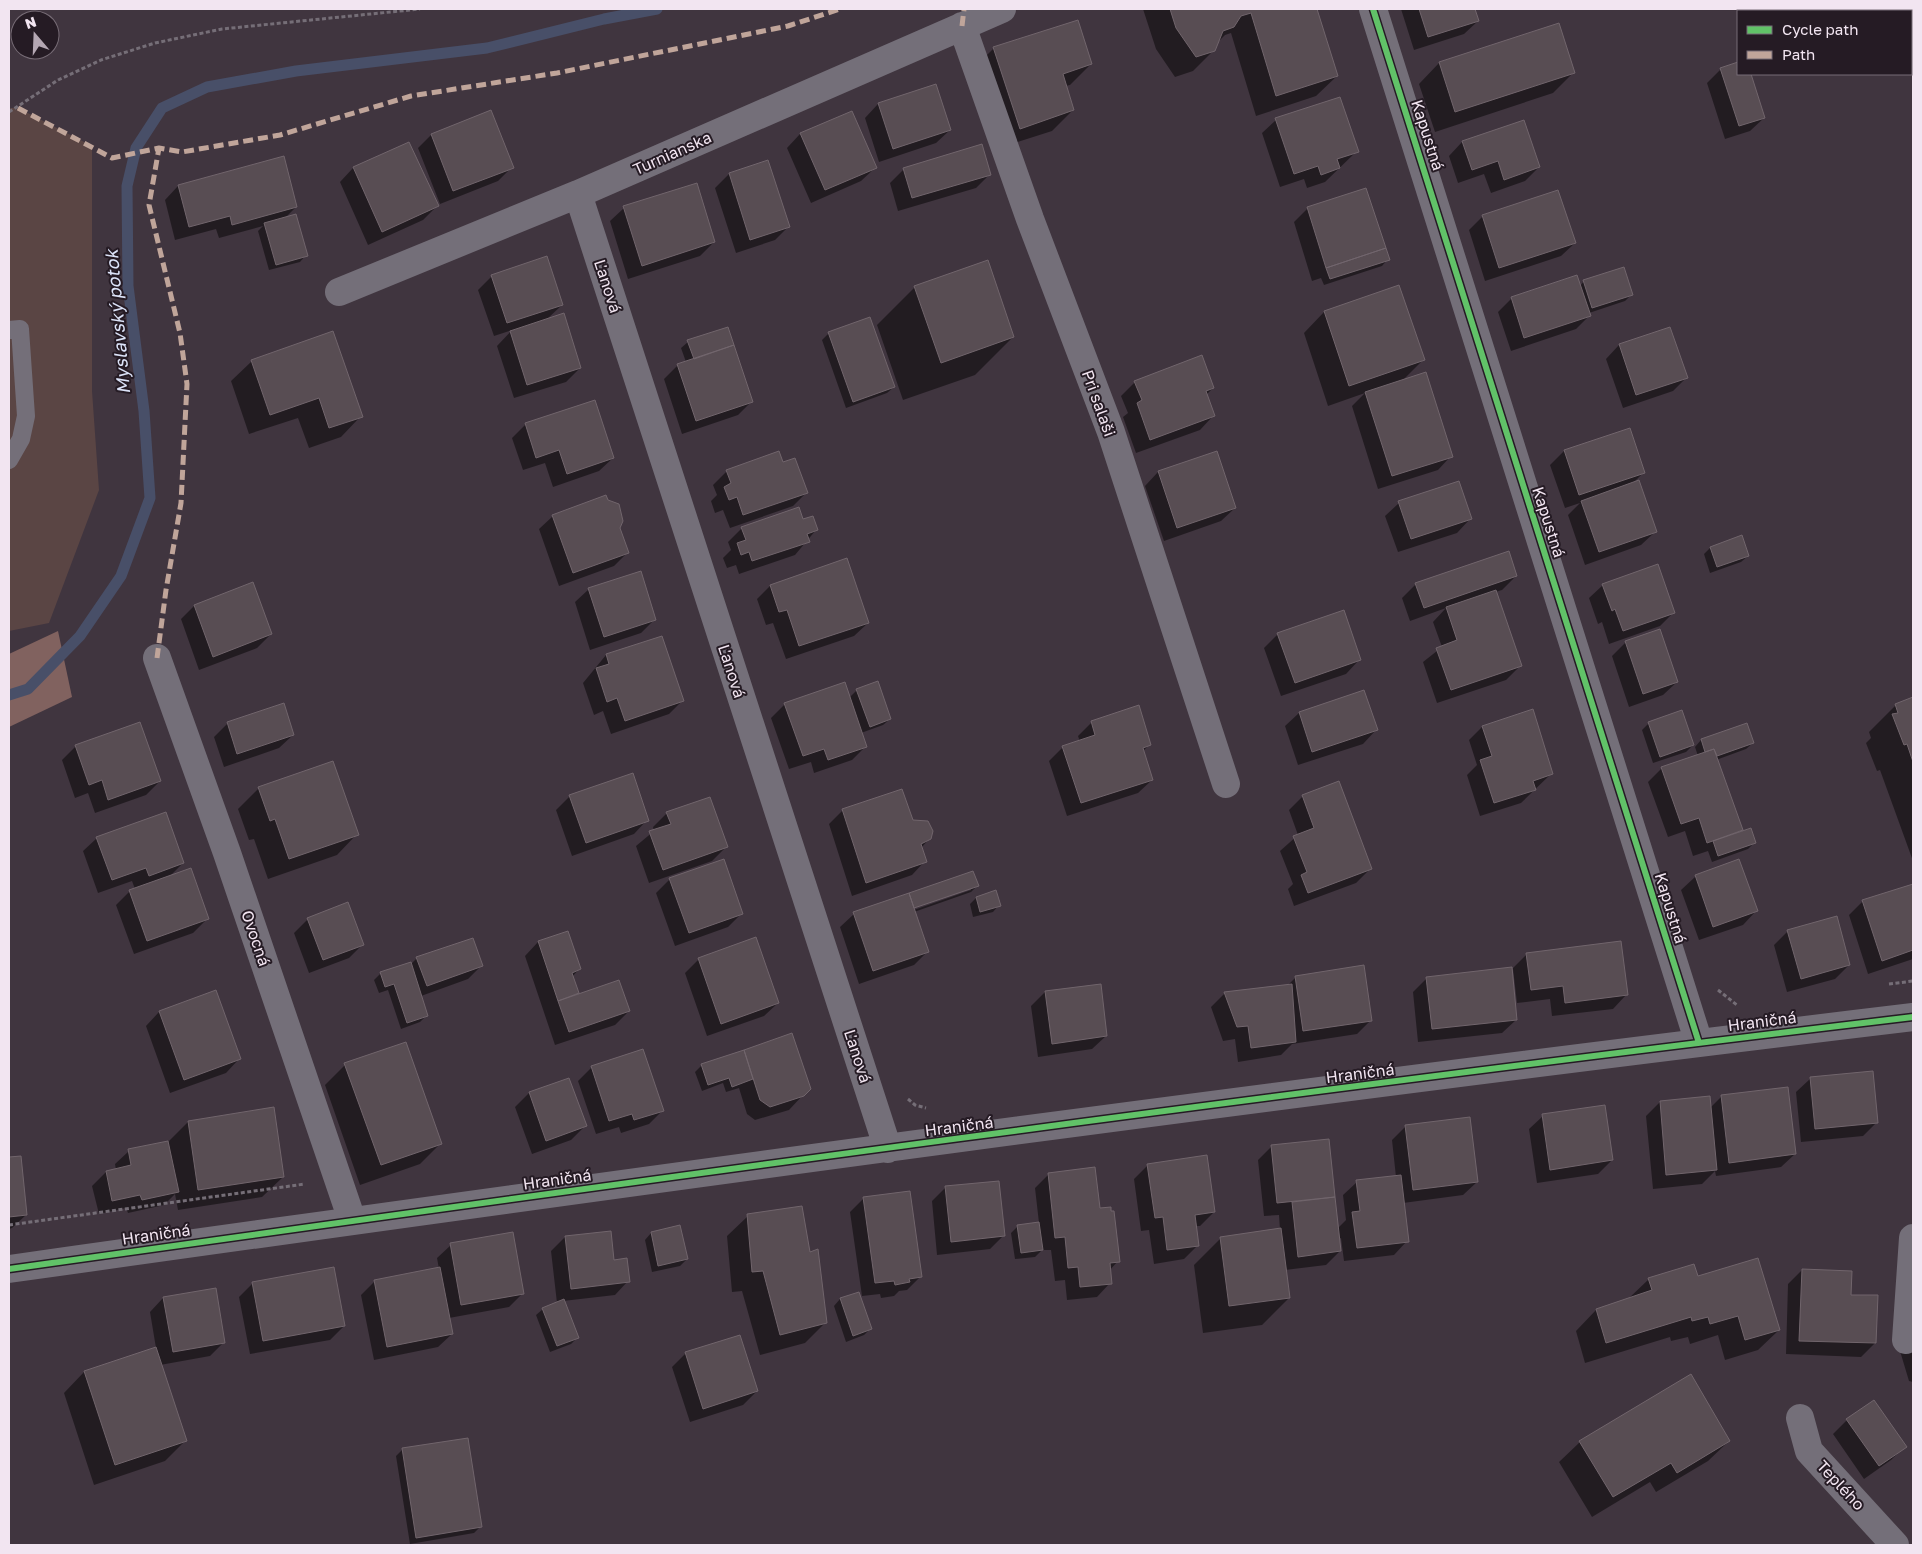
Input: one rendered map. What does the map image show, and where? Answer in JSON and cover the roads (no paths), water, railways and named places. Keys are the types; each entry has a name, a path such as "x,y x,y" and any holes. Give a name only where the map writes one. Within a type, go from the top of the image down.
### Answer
{"street":[{"name":"Turnianska","path":"339,292 578,194 1002,9"},
{"name":"Kapustná","path":"1373,9 1699,1043"},
{"name":"Pri salaši","path":"962,26 1030,219 1111,432 1226,784"},
{"name":"Ľanová","path":"578,194 888,1149"},
{"name":"Ovocná","path":"157,658 231,863 352,1220"},
{"name":"Hraničná","path":"9,1269 352,1220 888,1149 1699,1043 1913,1017"},
{"path":"1906,1340 1913,1238"},
{"name":"Teplého","path":"1800,1418 1809,1451 1896,1545"}],"lane":[{"path":"9,330 20,329 26,416 21,439 9,460"}],"waterway":[{"name":"Myslavský potok","path":"9,695 28,689 80,636 121,576 150,498 144,411 128,286 127,186 136,148 162,108 207,87 296,71 487,48 604,19 657,9"}]}
